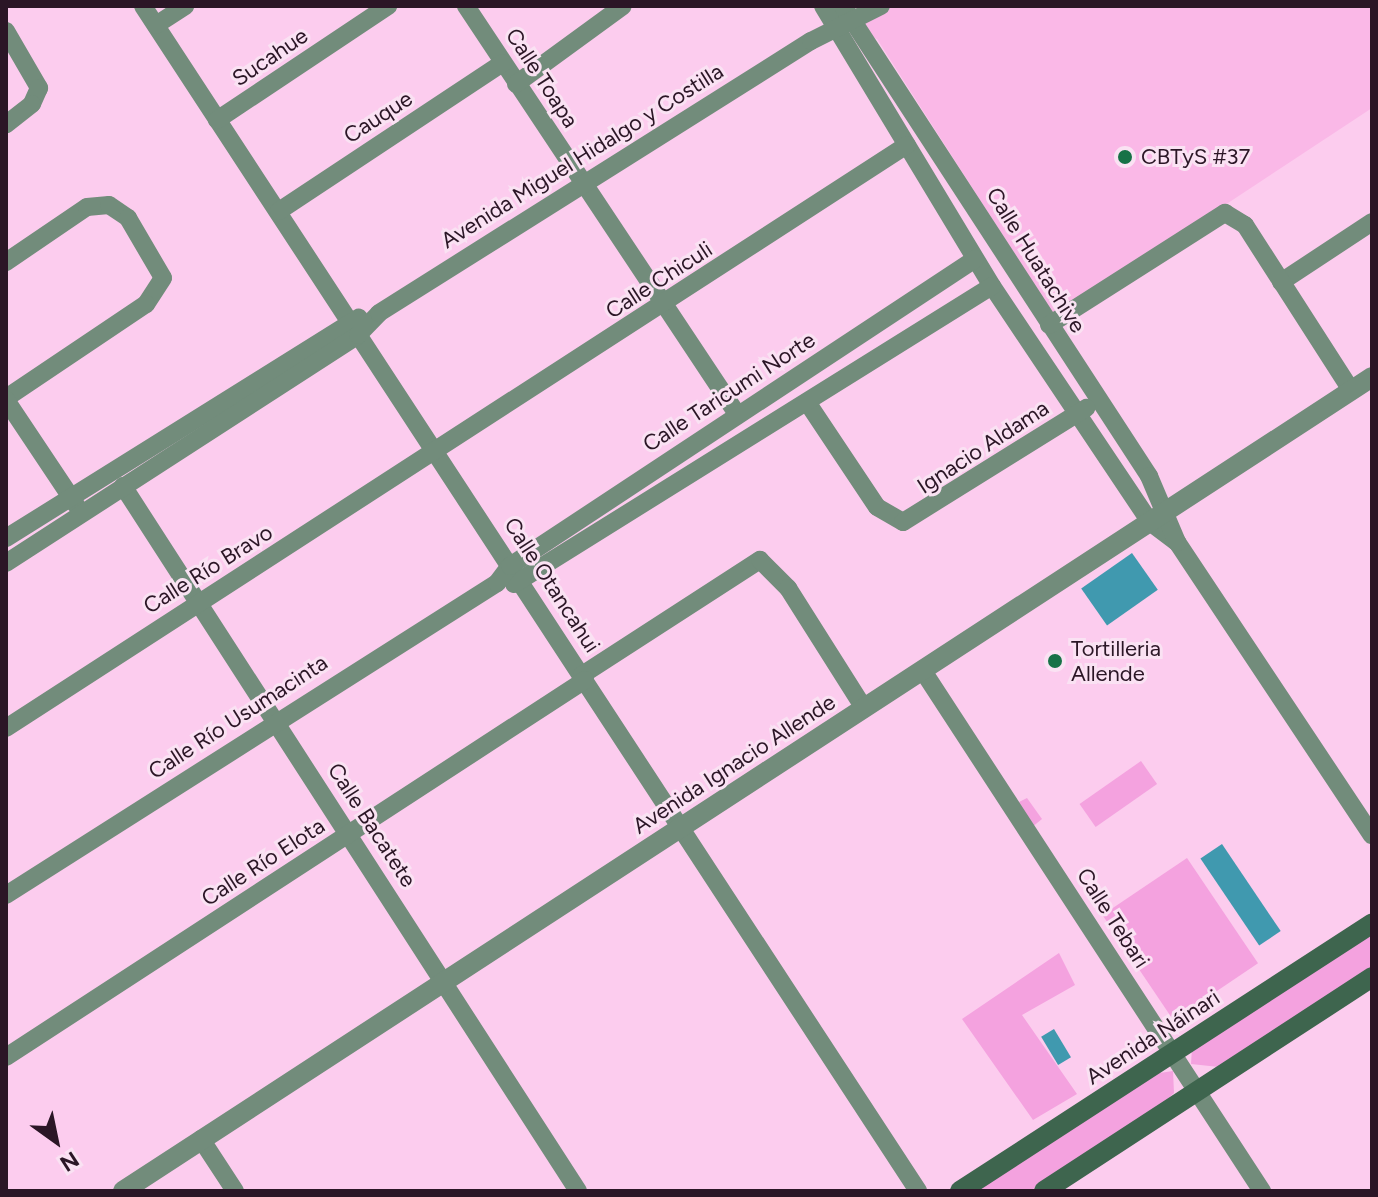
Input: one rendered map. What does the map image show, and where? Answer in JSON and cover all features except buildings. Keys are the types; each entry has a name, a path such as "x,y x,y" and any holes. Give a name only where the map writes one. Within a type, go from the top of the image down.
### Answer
{"main road":[{"name":"Avenida Náinari","path":"960,1191 1372,923"},
{"path":"1044,1191 1372,977"}],"street":[{"name":"Calle Otancahui","path":"143,6 918,1191"},
{"path":"156,25 185,6"},
{"name":"Sucahue","path":"217,120 388,6"},
{"name":"Calle Toapa","path":"466,6 582,185 738,415"},
{"path":"516,84 623,6"},
{"name":"Avenida Miguel Hidalgo y Costilla","path":"6,538 379,313 811,41 829,19 848,10 881,6"},
{"name":"Calle Huatachive","path":"848,10 1169,509 1177,542"},
{"name":"Calle Huatachive","path":"829,19 975,259 1077,414 1150,522 1177,542 1372,835"},
{"path":"6,31 23,51 39,88 32,104 6,124"},
{"name":"Cauque","path":"279,211 503,63"},
{"name":"Calle Chiculi","path":"437,455 907,145"},
{"path":"6,262 99,205 120,210 147,246 163,278 154,295 6,399 82,513"},
{"path":"1049,325 1225,213 1245,225 1351,390"},
{"path":"1281,282 1372,222"},
{"name":"Calle Taricumi Norte","path":"510,566 975,259"},
{"path":"497,583 523,585 992,286"},
{"name":"Avenida Miguel Hidalgo y Costilla","path":"6,563 353,327"},
{"name":"Avenida Ignacio Allende","path":"123,1191 1372,377"},
{"name":"Ignacio Aldama","path":"807,402 877,507 903,522 1097,400"},
{"name":"Calle Río Bravo","path":"6,728 198,602 437,455"},
{"name":"Calle Bacatete","path":"123,486 445,980 578,1191"},
{"name":"Calle Río Elota","path":"9,1049 349,834 760,560 788,588 864,708"},
{"name":"Calle Río Usumacinta","path":"6,895 275,720 497,583 510,566"},
{"name":"Calle Tebari","path":"923,671 1262,1191"},
{"path":"201,1139 235,1191"}],"shaded area":[{"name":"CBTyS #37","path":"886,6 1372,6 1372,108 1055,317 877,39 838,26"},
{"path":"1141,761 1157,784 1096,827 1080,804"},
{"path":"1027,798 1042,819 1026,832 1009,807"},
{"path":"1187,858 1258,963 1173,1020 1102,915"},
{"path":"1372,931 1372,968 1219,1067 1191,1064 1192,1048"},
{"path":"1059,953 1075,985 1022,1015 1077,1094 1033,1120 962,1019"},
{"path":"1173,1071 1174,1093 1159,1107 1030,1191 973,1191 1153,1074"}],"water":[{"path":"1132,553 1158,590 1107,625 1081,589"},
{"path":"1222,844 1281,931 1259,946 1200,859"},
{"path":"1054,1029 1071,1057 1058,1065 1041,1037"}],"place":[{"name":"CBTyS #37","path":"1125,157"},
{"name":"Tortilleria Allende","path":"1055,661"}]}
